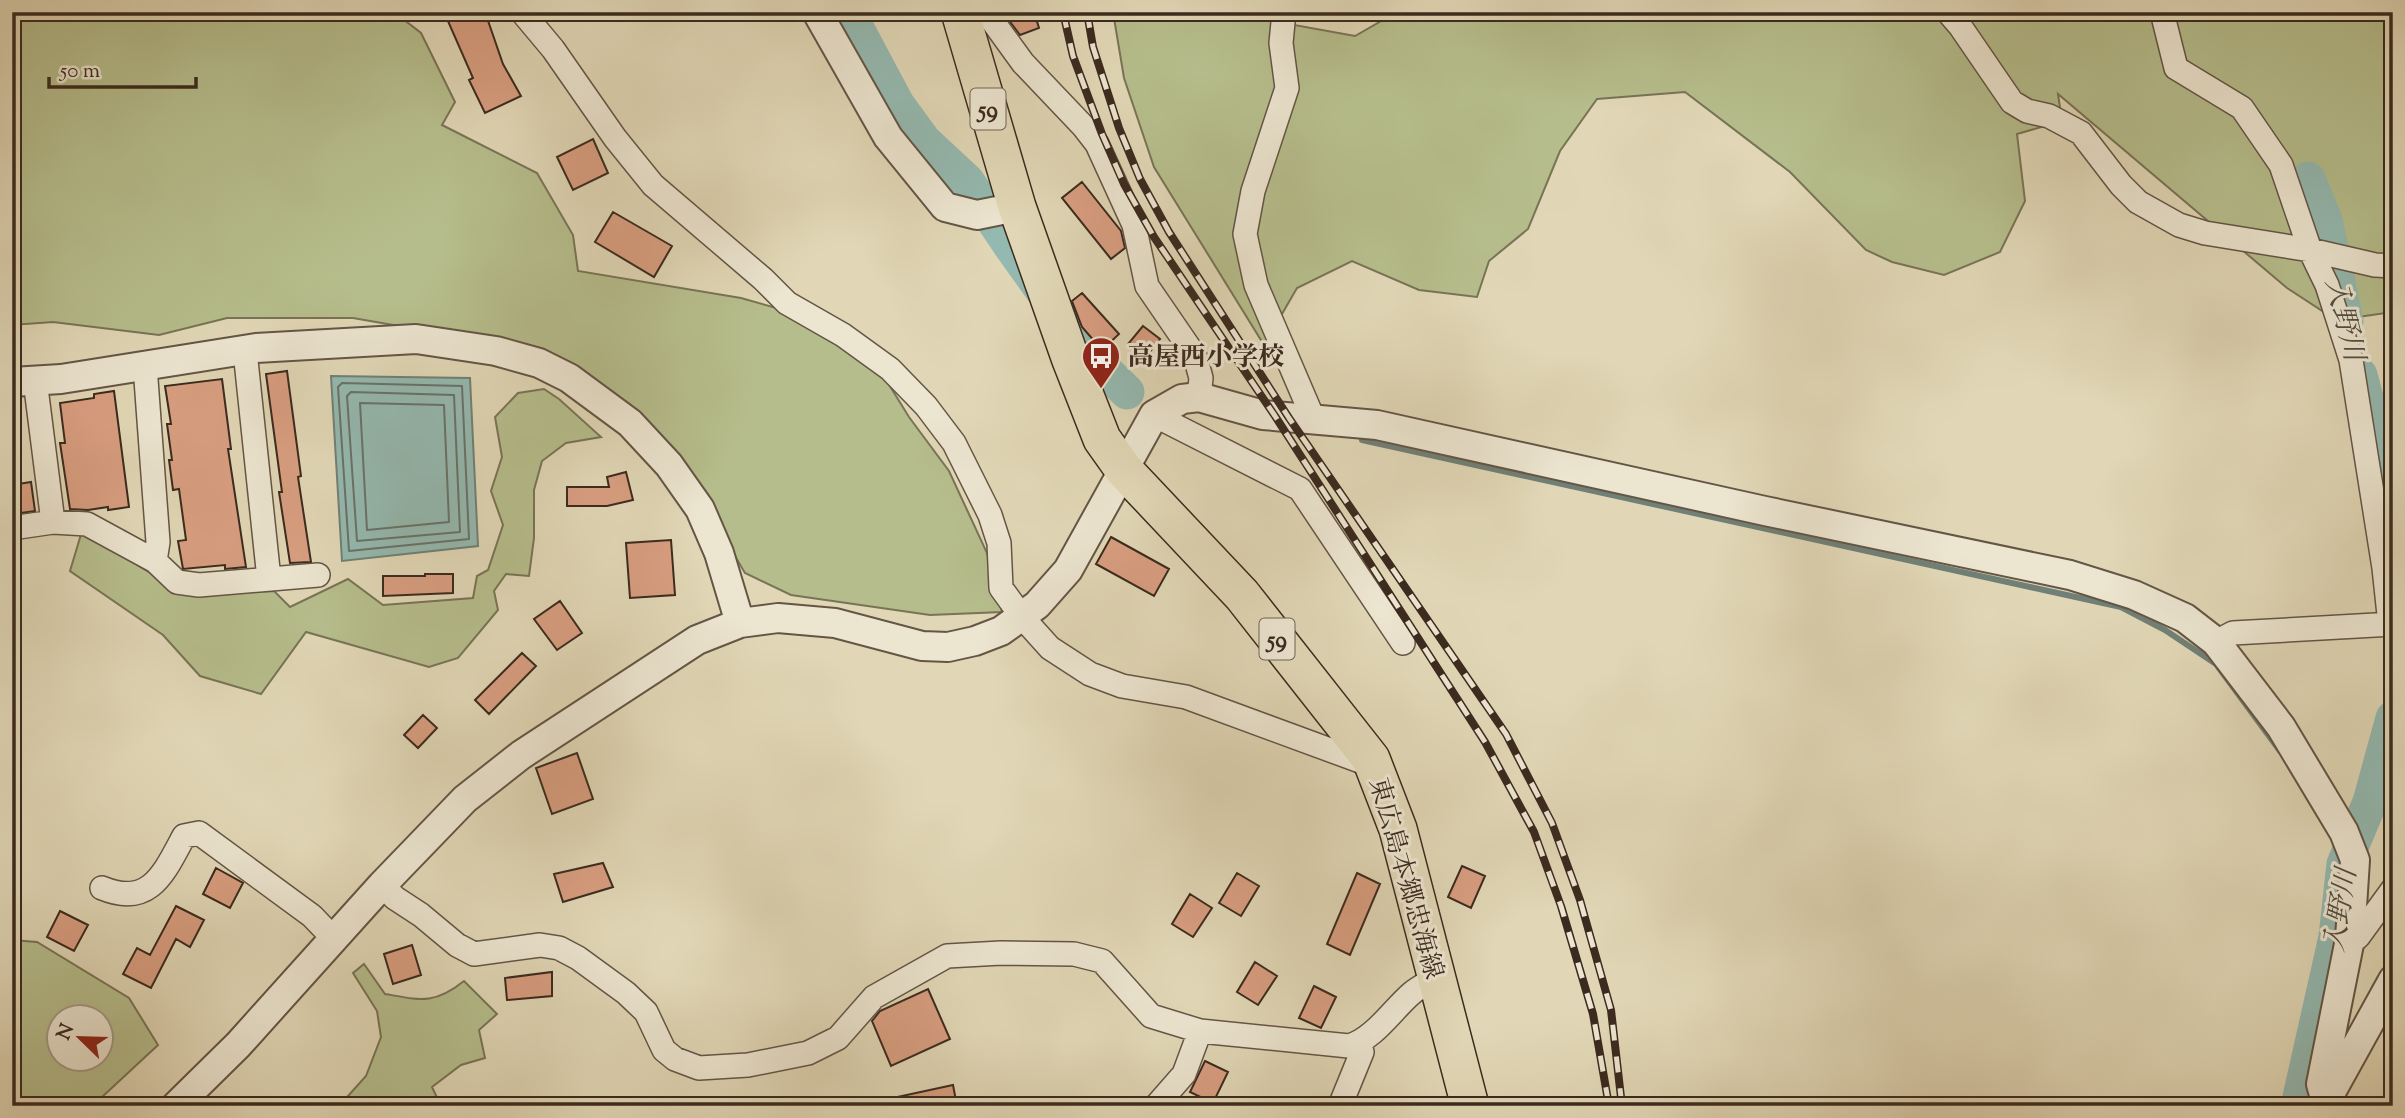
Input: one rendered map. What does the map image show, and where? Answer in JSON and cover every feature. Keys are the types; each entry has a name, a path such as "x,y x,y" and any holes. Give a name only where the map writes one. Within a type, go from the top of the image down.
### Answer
{"main road":[{"name":"東広島本郷忠海線","path":"960,12 1017,207 1102,439 1124,470 1242,595 1371,759 1398,829 1470,1106"}],"street":[{"path":"522,12 553,49 615,138 653,185 788,303 843,335 890,369 926,406 954,443 990,515 999,543 1001,588 1050,648 1090,674 1122,686 1186,697 1360,761 1371,759"},
{"path":"817,12 888,137 945,207 977,215 1017,207"},
{"path":"986,12 1023,63 1083,125 1097,144 1134,225 1147,286 1195,356 1200,379 1199,397"},
{"path":"1284,12 1282,43 1287,88 1253,191 1245,234 1256,285 1313,418"},
{"path":"1948,12 2012,102 2081,133 2120,185 2138,202 2179,225 2205,233 2310,250 2384,266"},
{"path":"2162,12 2176,68 2242,108 2281,165 2310,250 2327,285 2351,360 2391,624 2233,633 2216,642"},
{"path":"53,522 23,381 61,379 256,348 416,339 496,351 539,363 569,378 630,423 668,465 699,509 719,553 740,623"},
{"path":"246,351 268,579"},
{"path":"145,366 158,542 155,561"},
{"path":"176,1106 238,1045 382,885 465,799 521,755 697,640 740,623 778,618 835,622 922,646 948,647 1001,631 1037,605 1068,570 1154,415 1182,399 1199,397 1263,415 1377,425 2070,575 2134,595 2185,618 2216,642 2281,727 2344,832 2355,860 2350,939 2321,1084 2325,1104"},
{"path":"1154,415 1300,489 1403,643"},
{"path":"12,528 53,522 87,524 155,561 177,582 199,585 318,575"},
{"path":"102,888 119,895 140,893 158,880 184,836 199,834 312,916 334,939"},
{"path":"382,885 394,898 421,915 457,945 474,954 540,945 559,948 578,958 626,993 646,1012 664,1050 675,1059 699,1068 748,1065 808,1053 838,1038 874,997 947,956 1074,954 1102,961 1151,1016 1200,1031 1349,1046 1358,1044 1415,990 1436,978"},
{"path":"2350,939 2358,937 2393,889"},
{"path":"2325,1104 2393,982"},
{"path":"1156,1106 1184,1074 1200,1031"},
{"path":"1339,1106 1362,1052 1358,1044"}],"green space":[{"path":"12,12 394,12 421,33 455,102 442,125 537,173 573,235 578,271 741,298 815,319 883,375 909,417 949,471 987,553 1002,612 930,615 791,595 745,573 674,454 616,395 416,329 353,318 227,318 159,335 53,322 12,325"},
{"path":"1113,12 1283,12 1283,23 1355,36 1397,12 2382,12 2393,24 2393,312 2358,317 2330,316 2287,288 2058,94 2062,121 2017,134 2025,201 2000,252 1944,275 1892,262 1866,250 1790,172 1685,92 1597,99 1560,151 1528,229 1489,261 1477,297 1419,290 1352,261 1297,288 1264,345 1154,167 1124,78"},
{"path":"544,389 601,437 566,443 542,461 534,490 534,538 529,576 506,574 494,591 498,610 458,658 429,667 306,632 261,694 200,676 163,635 70,571 82,531 183,593 274,591 290,607 348,579 383,605 473,598 477,576 488,570 503,525 491,491 502,457 495,417 518,393"},
{"path":"12,940 37,942 129,998 158,1045 101,1098 88,1106 12,1106"},
{"path":"364,964 385,994 426,999 444,994 464,981 497,1014 479,1030 485,1058 461,1065 432,1087 441,1106 339,1106 366,1076 381,1037 377,1011 353,973"}],"water":[{"path":"331,376 470,378 478,546 342,561"}],"building":[{"path":"444,12 485,12 503,64 521,96 485,113 469,80 473,78"},
{"path":"1007,12 1034,12 1039,28 1020,35"},
{"path":"593,139 608,173 573,190 557,157"},
{"path":"1082,182 1121,231 1125,248 1111,259 1062,198"},
{"path":"613,212 672,246 654,277 595,242"},
{"path":"1082,293 1119,334 1102,350 1082,327 1072,301"},
{"path":"1143,326 1160,339 1145,358 1128,344"},
{"path":"287,371 301,476 298,477 311,562 290,563 279,492 282,492 266,374"},
{"path":"222,379 231,449 228,449 246,567 225,569 225,565 183,569 178,541 186,540 179,489 173,490 167,424 171,424 165,386"},
{"path":"114,391 129,507 108,510 108,507 70,509 60,443 65,443 60,403 94,398 94,394"},
{"path":"626,472 633,500 607,506 567,506 567,487 609,487 607,477"},
{"path":"31,482 35,511 14,514 12,485"},
{"path":"1111,537 1169,569 1154,596 1096,564"},
{"path":"671,540 675,595 630,598 626,543"},
{"path":"453,574 453,593 383,596 383,576"},
{"path":"560,601 582,633 557,650 534,619"},
{"path":"522,653 536,666 489,714 475,700"},
{"path":"423,715 437,728 418,748 404,735"},
{"path":"577,753 593,799 552,814 536,768"},
{"path":"603,863 613,887 563,902 554,874"},
{"path":"1462,866 1485,876 1471,908 1448,897"},
{"path":"216,868 243,883 230,908 203,894"},
{"path":"1237,873 1259,886 1241,916 1219,903"},
{"path":"1357,873 1380,884 1350,955 1327,944"},
{"path":"1190,894 1212,908 1193,937 1172,924"},
{"path":"176,906 204,920 190,947 176,939 151,988 123,974 137,948 150,955"},
{"path":"60,911 88,925 74,951 47,937"},
{"path":"412,945 421,975 393,984 384,954"},
{"path":"1255,962 1277,976 1258,1005 1237,992"},
{"path":"552,972 552,996 507,1000 505,978"},
{"path":"1314,986 1336,997 1321,1028 1299,1018"},
{"path":"928,989 950,1039 891,1066 872,1021 880,1011"},
{"path":"1205,1061 1228,1072 1213,1103 1190,1092"},
{"path":"953,1085 957,1106 889,1106 888,1099"}],"waterway":[{"path":"848,12 897,104 924,141 967,181 1087,353 1127,392"},
{"name":"入野川","path":"2308,179 2325,220 2346,321"},
{"name":"入野川","path":"2360,375 2393,500"},
{"path":"1362,440 2121,607 2165,630 2216,664 2280,751"},
{"name":"入野川","path":"2298,1106 2336,937 2344,864 2370,802 2393,718"}],"railway":[{"path":"1063,12 1073,56 1102,134 1124,184 1154,237 1275,416 1485,742 1534,832 1561,906 1593,1014 1609,1106"},
{"path":"1087,12 1093,47 1119,128 1140,179 1169,232 1289,418 1506,734 1552,823 1580,900 1611,1010 1622,1106"}],"place":[{"name":"高屋西小学校","path":"1101,390"}]}
